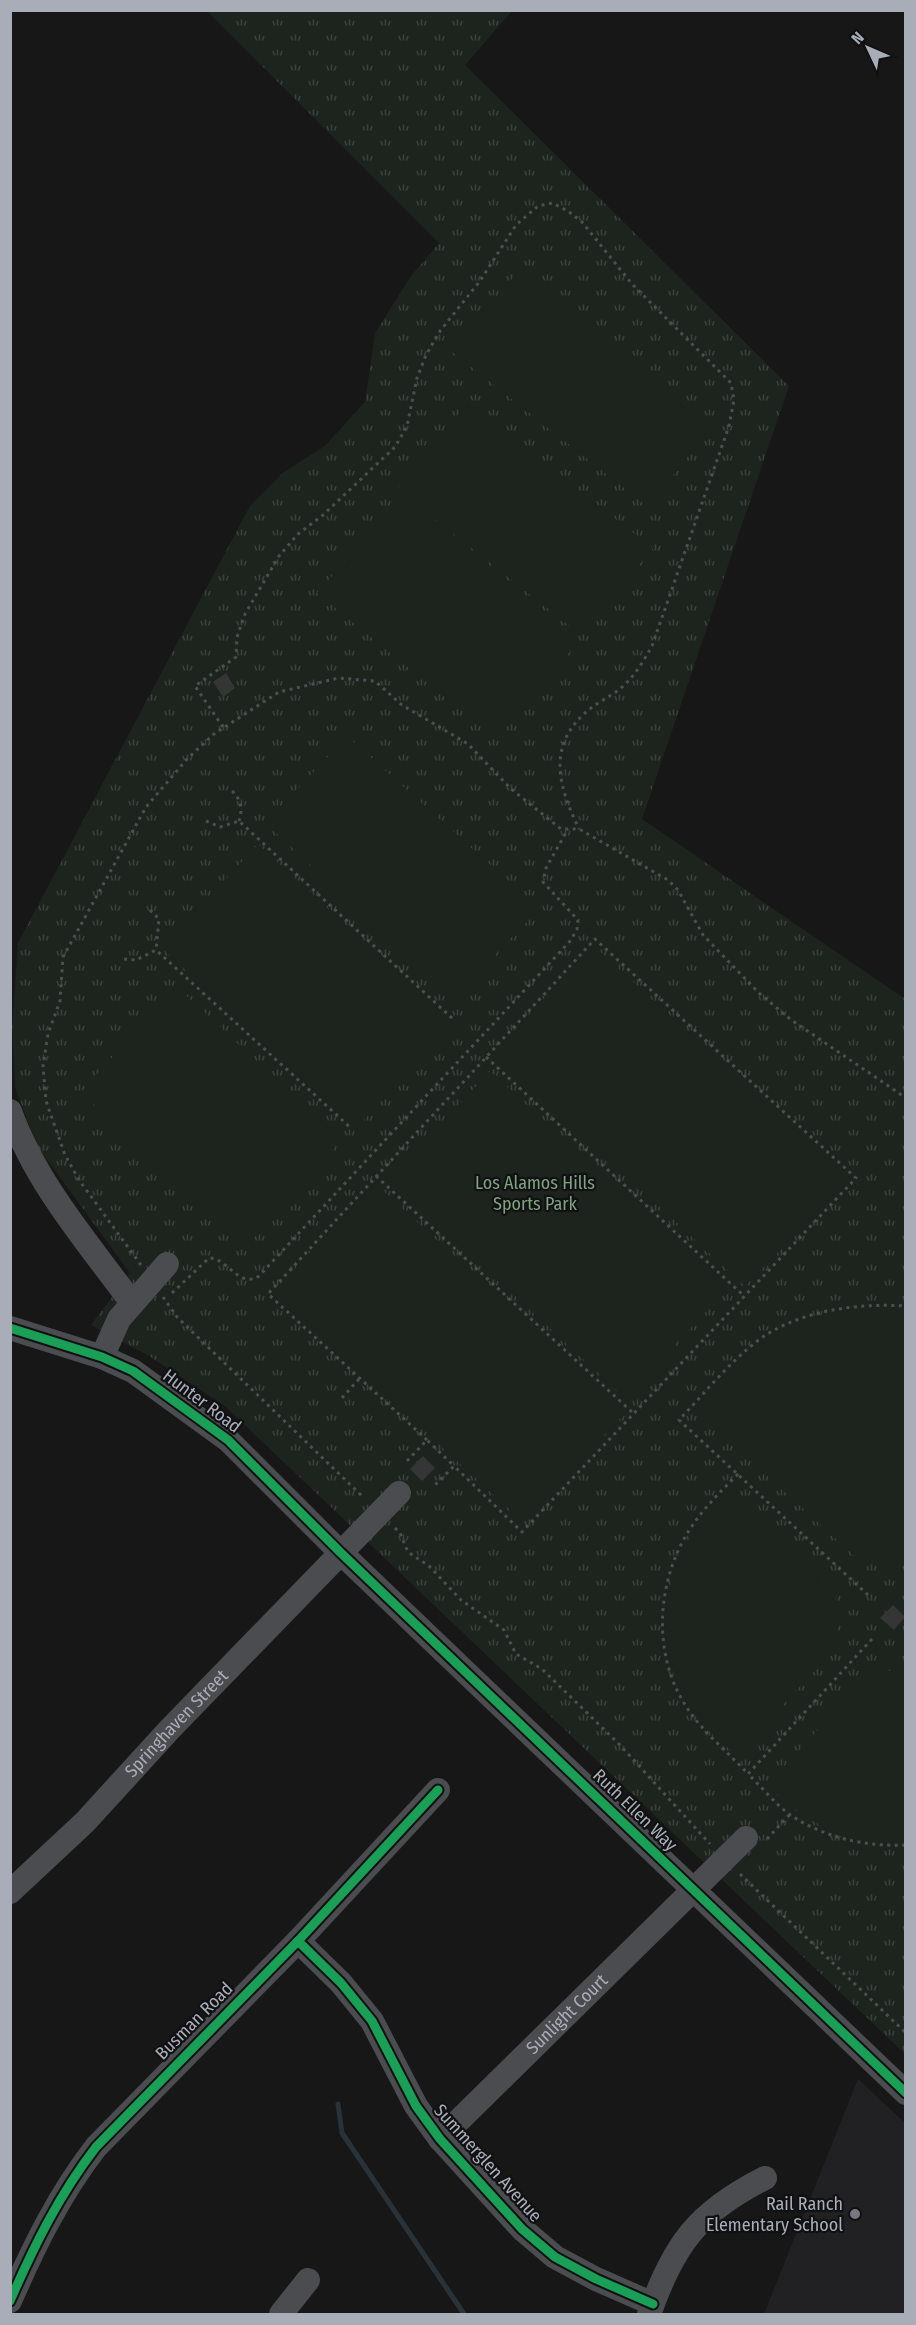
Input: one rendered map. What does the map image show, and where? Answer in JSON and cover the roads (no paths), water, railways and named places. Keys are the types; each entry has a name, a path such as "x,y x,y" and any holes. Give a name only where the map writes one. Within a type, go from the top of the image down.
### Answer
{"street":[{"path":"10,1111 15,1131 45,1181 132,1303"},
{"path":"102,1357 119,1319 132,1303 161,1281"},
{"name":"Hunter Road","path":"10,1328 102,1357 133,1371 228,1440 340,1552"},
{"name":"Springhaven Street","path":"10,1892 85,1822 169,1731 399,1493"},
{"name":"Ruth Ellen Way","path":"340,1552 906,2093"},
{"name":"Busman Road","path":"10,2301 39,2235 69,2182 96,2147 298,1941 438,1790"},
{"name":"Sunlight Court","path":"441,2139 746,1838"},
{"name":"Summerglen Avenue","path":"298,1941 341,1983 372,2021 416,2106 441,2139 522,2229 555,2257 651,2309"},
{"path":"651,2309 670,2261 688,2234 732,2195 765,2178"},
{"path":"281,2314 308,2280"}],"waterway":[{"path":"338,2104 342,2133 464,2314"}],"place":[{"name":"Rail Ranch Elementary School","path":"855,2214"}],"park label":[{"name":"Los Alamos Hills Sports Park","path":"535,1193"}]}
